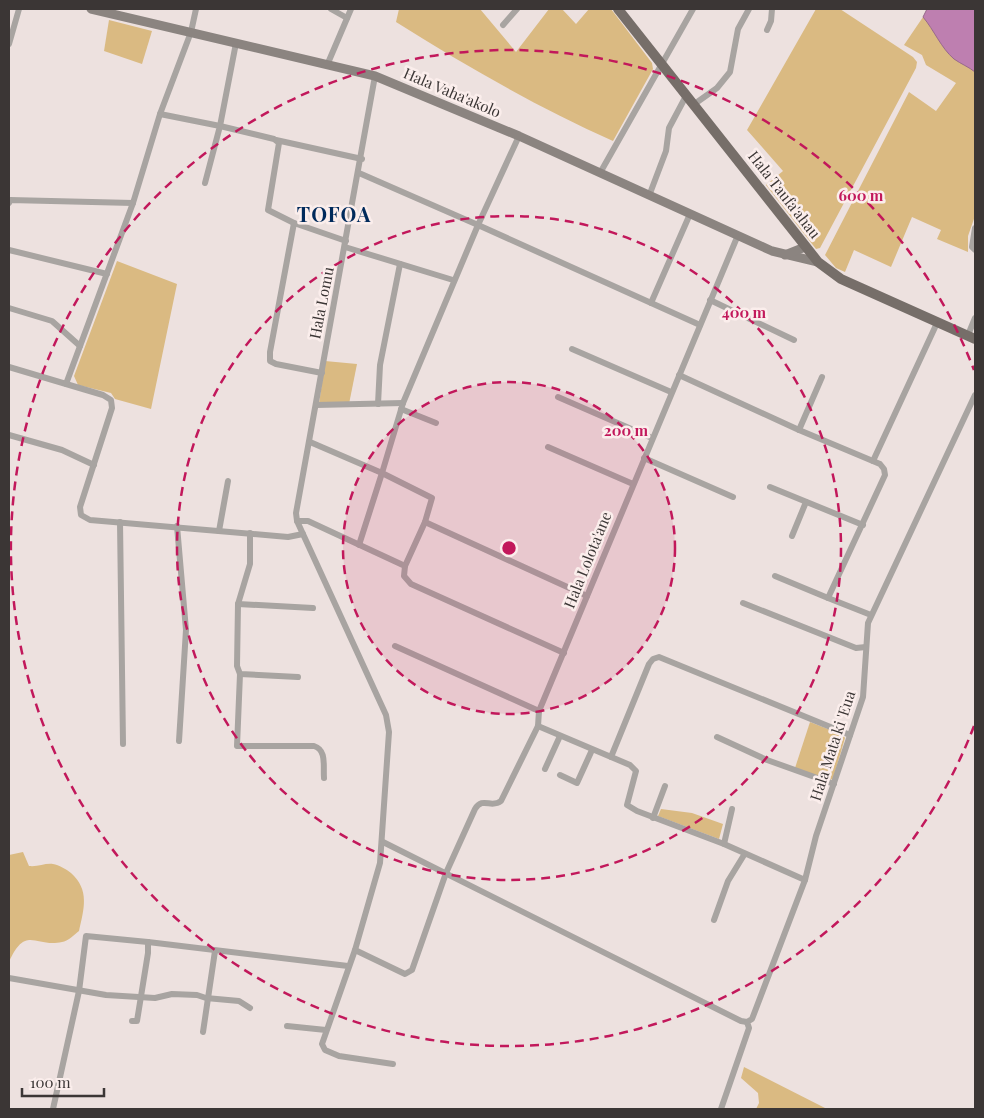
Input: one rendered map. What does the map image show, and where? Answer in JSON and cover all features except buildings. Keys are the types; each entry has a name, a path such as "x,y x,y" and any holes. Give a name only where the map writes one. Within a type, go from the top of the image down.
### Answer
{"main road":[{"name":"Hala Vaha'akolo","path":"91,9 121,12 191,32 328,63 375,76 519,136 784,255 818,262"},
{"name":"Hala Taufa'ahau","path":"618,9 818,262 841,279 972,337"},
{"path":"784,255 805,247"}],"street":[{"path":"9,44 19,9"},
{"path":"66,384 107,274 160,114 191,32 196,9"},
{"path":"331,9 347,18"},
{"path":"328,63 351,9"},
{"path":"503,25 517,9"},
{"path":"600,173 693,9"},
{"path":"694,105 717,88 730,72 738,29 749,9"},
{"path":"766,30 771,21 772,9"},
{"path":"205,183 220,126 236,42"},
{"name":"Hala Lomu","path":"297,521 296,513 362,159 375,76"},
{"path":"649,196 666,151 669,128 686,96"},
{"path":"160,114 362,159"},
{"path":"359,545 402,406 453,280 519,136"},
{"path":"276,140 279,147 268,210 294,223 346,244 400,264 453,280"},
{"path":"359,172 700,325"},
{"path":"9,203 10,200 132,202"},
{"path":"650,304 690,214"},
{"path":"294,223 270,352 270,361 276,364 322,373"},
{"path":"975,228 972,247 975,250"},
{"name":"Hala Lolota'ane","path":"446,873 479,804 484,801 498,804 501,801 538,726 539,711 738,235"},
{"path":"9,250 107,274"},
{"path":"378,404 380,365 400,264"},
{"path":"710,300 794,340"},
{"path":"9,308 52,321 80,346"},
{"path":"972,337 975,318"},
{"path":"873,461 937,323"},
{"path":"572,349 671,392"},
{"path":"9,366 103,395 112,400 112,408 80,507 81,514 90,520 288,536 303,534"},
{"path":"679,374 799,430 873,461 884,469 885,475 828,598"},
{"path":"799,430 822,377"},
{"name":"Hala Mata ki 'Eua","path":"720,1109 749,1028 747,1022 752,1019 805,880 816,836 865,687 868,623 975,395"},
{"path":"558,397 652,438"},
{"path":"316,405 378,404 402,406 436,424"},
{"path":"9,435 62,450 94,464"},
{"path":"310,442 382,472 432,498 425,522 405,566 404,576 411,584 564,653"},
{"path":"548,447 633,484"},
{"path":"644,458 734,497"},
{"path":"219,531 228,481"},
{"path":"770,487 863,525"},
{"path":"792,536 806,502"},
{"path":"393,1064 339,1056 325,1050 322,1044 355,950 380,863 383,842 389,732 386,715 297,521 308,521 405,566"},
{"path":"120,522 123,744"},
{"path":"425,522 586,596"},
{"path":"177,526 186,630 179,741"},
{"path":"250,533 250,564 238,604 237,666 240,674 237,746 314,746 320,748 323,752 324,778"},
{"path":"775,576 871,615"},
{"path":"743,603 856,648 866,647"},
{"path":"238,604 313,608"},
{"path":"395,646 539,711"},
{"path":"611,757 650,664 653,659 659,657 850,735"},
{"path":"240,674 298,677"},
{"path":"538,726 630,765 636,771 627,805 653,818 724,844 744,855 805,880"},
{"path":"545,769 560,736"},
{"path":"717,737 767,760 834,784"},
{"path":"560,775 577,783 592,750"},
{"path":"653,818 665,786"},
{"path":"724,844 732,809"},
{"path":"383,842 741,1022 747,1022"},
{"path":"714,920 728,881 744,855"},
{"path":"355,950 405,974 412,970 446,873"},
{"path":"53,1109 79,991 86,936 348,966"},
{"path":"132,1021 137,1021 147,963 148,942"},
{"path":"203,1032 206,998 215,951"},
{"path":"9,978 79,991 155,998 172,994 187,994 238,1001 250,1008"},
{"path":"287,1026 326,1030"}],"shaded area":[{"path":"399,9 480,9 516,52 549,9 562,9 576,24 589,9 611,9 652,63 653,69 613,141 529,100 396,22"},
{"path":"816,9 840,9 913,57 917,62 916,68 820,248 816,249 766,185 783,171 747,130"},
{"path":"927,9 975,9 975,72 954,59 945,50 923,17"},
{"path":"923,17 975,59 975,216 968,236 968,252 937,239 941,230 912,217 891,267 854,250 845,272 836,268 825,255 909,92 936,111 956,83 926,65 922,55 904,45"},
{"path":"109,20 152,31 142,64 104,51"},
{"path":"117,261 177,284 151,409 115,399 111,393 78,385 74,376"},
{"path":"325,361 357,364 349,404 319,404"},
{"path":"810,722 843,735 845,738 833,779 829,780 795,768"},
{"path":"661,809 692,813 723,824 719,839 658,816"},
{"path":"23,852 29,866 53,864 71,873 81,886 84,907 79,931 71,938 53,943 26,941 15,950 9,962 9,855"},
{"path":"744,1067 827,1109 756,1109 759,1103 758,1093 741,1078"}],"district":[{"name":"TOFOA","path":"334,215"}]}
